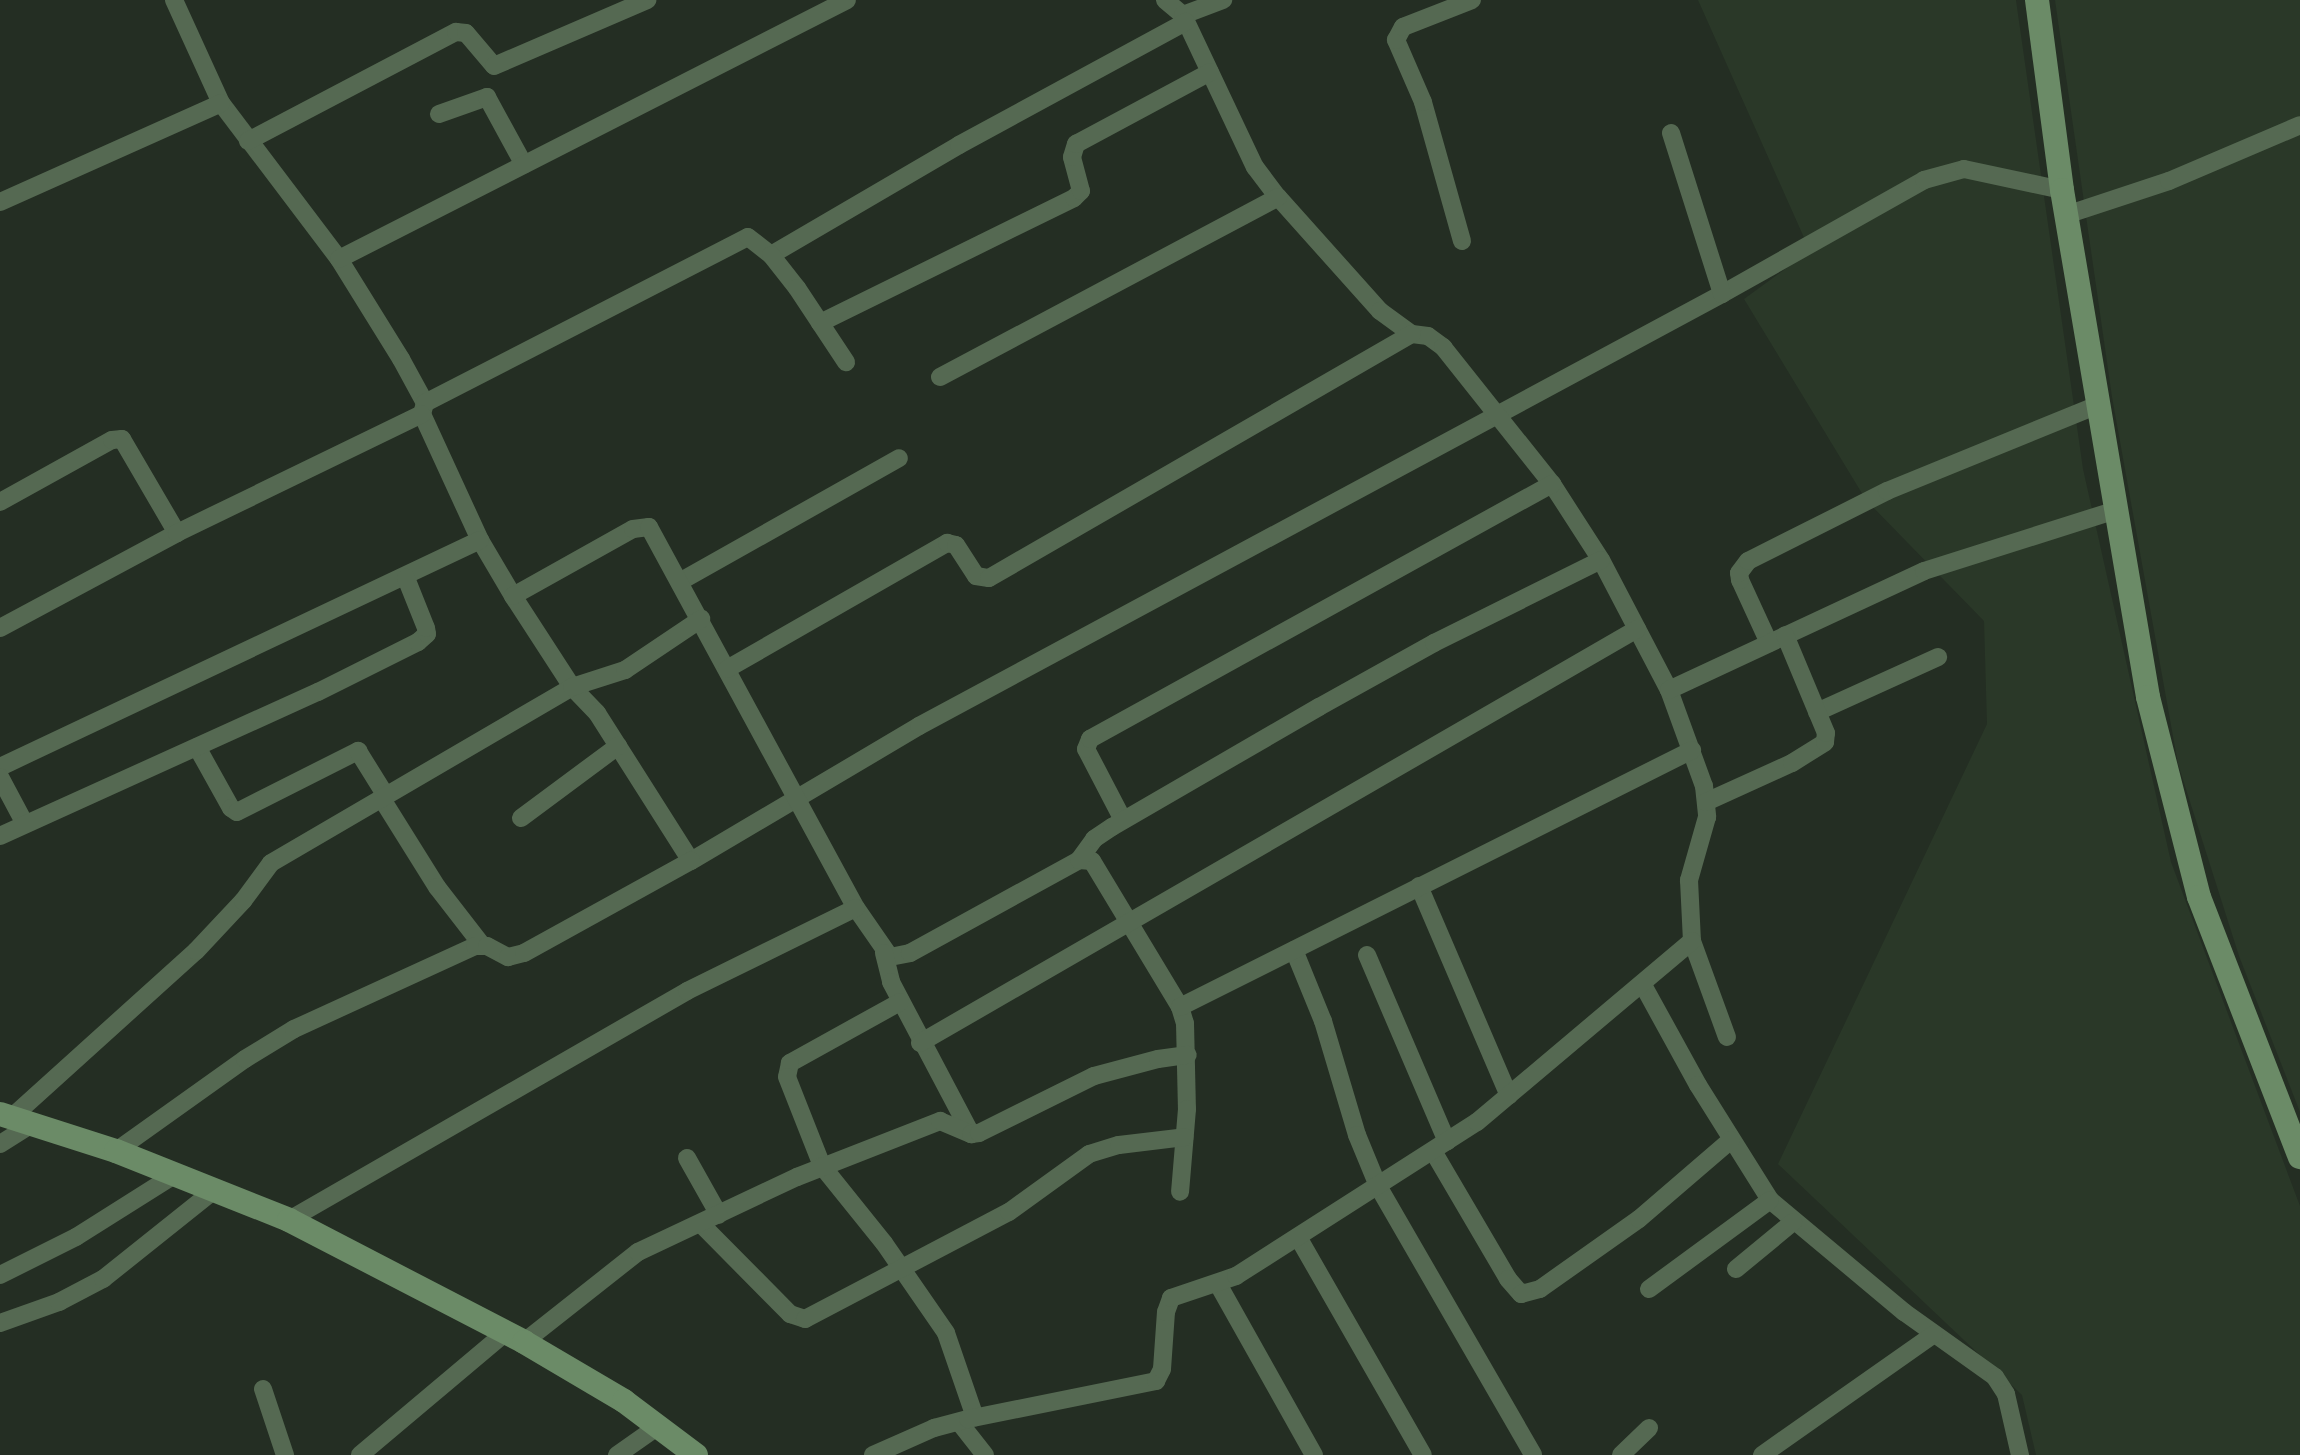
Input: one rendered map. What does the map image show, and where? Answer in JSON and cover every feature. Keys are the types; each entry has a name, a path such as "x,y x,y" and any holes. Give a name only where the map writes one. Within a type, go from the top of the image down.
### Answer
{"street":[{"path":"174,0 221,103 339,259 424,408 480,540 513,596 572,687 597,713 691,861"},
{"path":"601,0 609,18"},
{"path":"248,141 456,32 466,33 494,66 647,0"},
{"path":"339,259 847,0"},
{"path":"771,255 959,145 1176,8 1223,0"},
{"path":"1462,241 1423,102 1396,40 1403,27 1472,0"},
{"path":"2037,0 2062,190 2148,697 2199,897 2300,1157"},
{"path":"1176,8 1255,167 1278,197 1380,311 1412,334 1434,339 1498,413 1552,484 1601,560 1669,690 1692,750 1706,802 1707,817 1689,880 1692,941 1727,1037"},
{"path":"820,323 1074,198 1081,191 1072,157 1076,144 1210,72"},
{"path":"439,114 487,97 524,165"},
{"path":"0,202 221,103"},
{"path":"2066,215 2169,181 2300,125"},
{"path":"1671,133 1722,294"},
{"path":"197,747 237,812 358,751 437,887 482,945 508,957 524,953 766,820 796,795 1722,294 1936,174 1964,169 2062,190"},
{"path":"940,377 1278,197"},
{"path":"0,628 742,239 753,239 771,255 846,362"},
{"path":"727,669 947,543 956,545 976,576 989,578 1412,334"},
{"path":"1706,802 1792,763 1827,738 1817,712 1777,639 1740,580 1739,573 1748,561 1887,491 2098,405"},
{"path":"0,502 112,440 122,439 177,533"},
{"path":"681,581 899,458"},
{"path":"1123,820 1086,749 1090,739 1552,484"},
{"path":"1669,690 1924,571 2116,510"},
{"path":"513,596 644,526 655,535 856,908 884,953 887,972 900,1002 971,1134"},
{"path":"0,767 406,578 480,540"},
{"path":"884,953 898,958 910,953 1079,860 1094,839 1123,820 1434,643 1601,560"},
{"path":"0,836 318,692 424,638 426,628 406,578"},
{"path":"0,1144 14,1119 196,951 243,901 271,863 572,687 625,670 701,619"},
{"path":"920,1043 1637,629"},
{"path":"1817,712 1938,657"},
{"path":"521,818 618,746"},
{"path":"1180,1007 1692,750"},
{"path":"0,777 25,824"},
{"path":"1079,860 1092,861 1180,1007 1188,1055 1180,1192"},
{"path":"1419,886 1509,1096"},
{"path":"289,1220 687,991 856,908"},
{"path":"873,1455 934,1428 967,1419 1156,1381 1162,1369 1167,1304 1178,1295 1218,1284 1440,1146 1509,1096 1692,941"},
{"path":"116,1151 245,1059 294,1029 482,945"},
{"path":"1294,950 1326,1030 1357,1135 1378,1186 1533,1455"},
{"path":"1367,955 1440,1146 1508,1279 1521,1294 1540,1289 1639,1219 1731,1140"},
{"path":"1643,985 1731,1140 1770,1200 1793,1222 2000,1384 2017,1428 2020,1455"},
{"path":"900,1002 802,1056 787,1069 822,1166 901,1267 946,1333 967,1419 985,1455"},
{"path":"360,1455 515,1337 638,1252 822,1166 940,1121 971,1134 996,1126 1094,1076 1129,1065 1188,1055"},
{"path":"14,1119 116,1151 212,1192 289,1220 515,1337 624,1401 696,1455"},
{"path":"701,1224 797,1318 811,1316 1009,1212 1089,1154 1119,1145 1185,1137"},
{"path":"687,1158 719,1215"},
{"path":"0,1275 76,1237 173,1176"},
{"path":"0,1323 59,1302 103,1279 212,1192"},
{"path":"1649,1289 1770,1200"},
{"path":"1736,1269 1793,1222"},
{"path":"1298,1237 1423,1455"},
{"path":"1218,1284 1314,1455"},
{"path":"1762,1455 1934,1334"},
{"path":"263,1389 285,1455"},
{"path":"617,1455 657,1427"},
{"path":"1622,1455 1649,1428"}],"shaded area":[{"path":"1698,0 2016,0 2083,469 2171,862 2300,1206 2300,1455 2036,1455 2022,1395 1778,1164 1987,724 1984,621 1866,500 1744,299 1810,251"},
{"path":"2055,0 2300,0 2300,1112 2239,956 2178,764 2112,397"}]}
